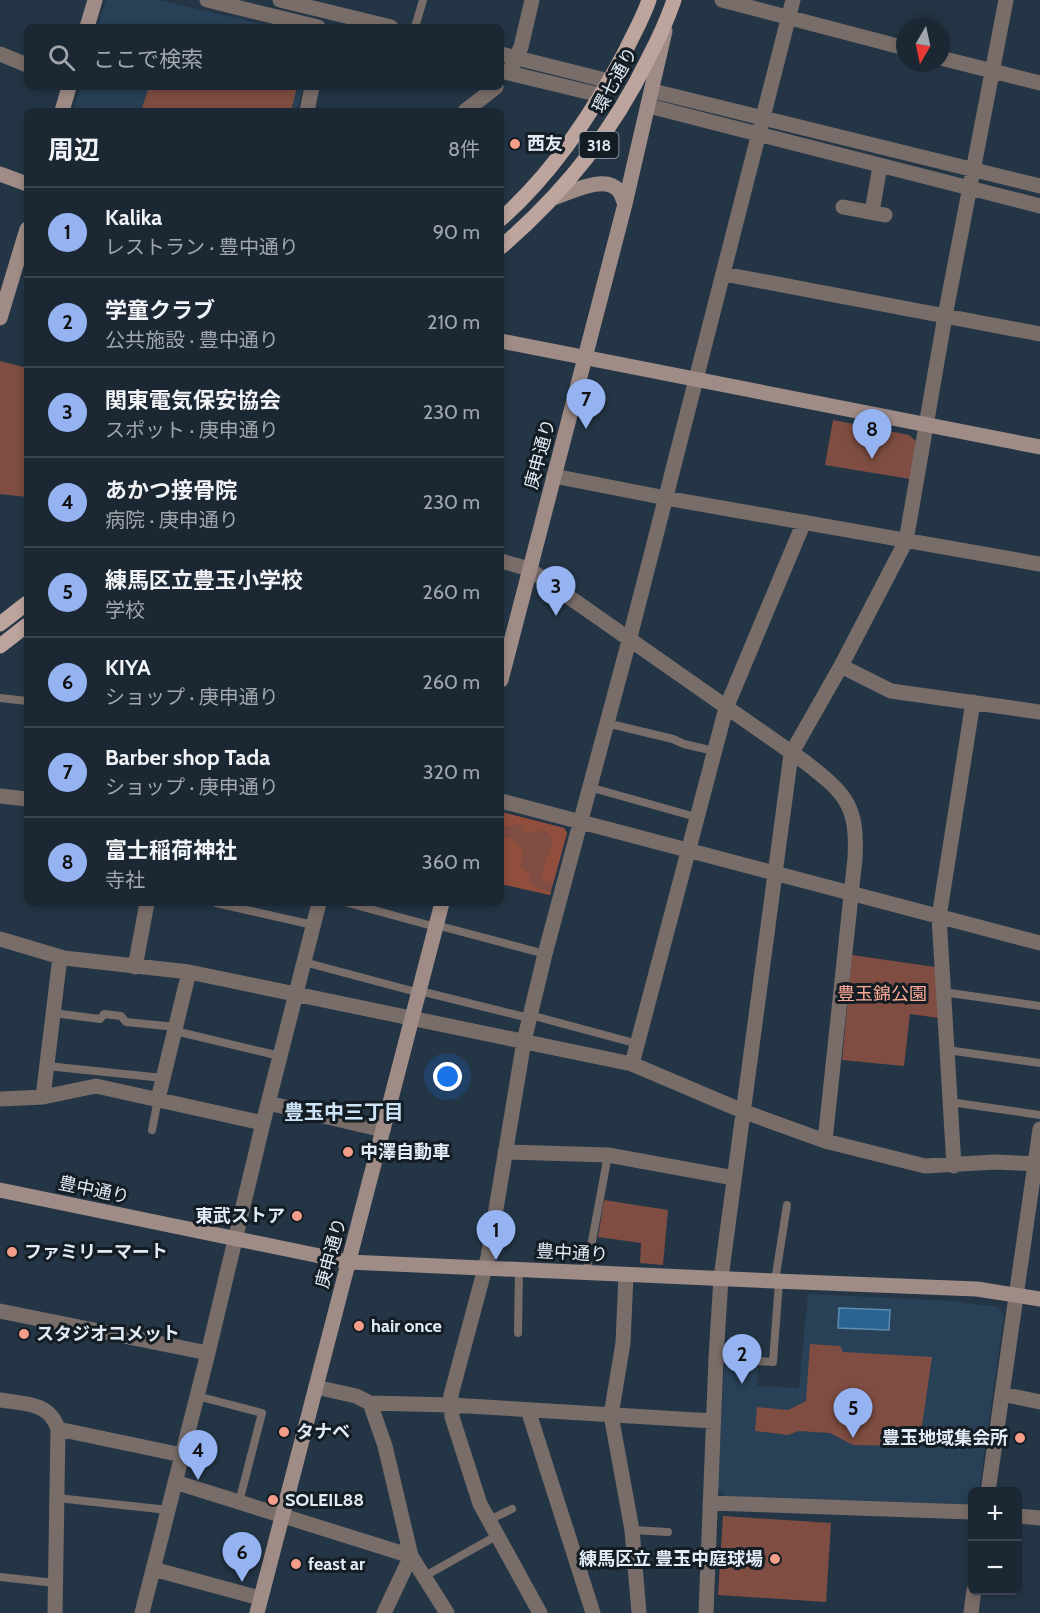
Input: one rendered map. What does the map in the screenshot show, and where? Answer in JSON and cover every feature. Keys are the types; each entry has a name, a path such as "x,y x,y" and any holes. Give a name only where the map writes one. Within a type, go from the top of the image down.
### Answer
{"main road":[{"name":"環七通り","path":"504,216 544,173 572,138 609,81 645,14 649,0"},
{"name":"環七通り","path":"504,244 556,197 593,152 623,107 667,21 674,0"},
{"path":"0,624 24,605"},
{"path":"0,646 24,627"}],"street":[{"path":"88,24 95,0"},
{"path":"209,0 306,24"},
{"path":"280,0 378,24"},
{"path":"532,0 521,46 508,56 504,76 600,95"},
{"path":"722,0 896,46"},
{"path":"540,1613 480,1504 452,1417 451,1395 488,1257 524,1041 545,954 697,380 793,0"},
{"path":"706,1613 721,1278 792,754 906,541 972,168 1006,0"},
{"name":"庚申通り","path":"504,668 625,204 653,91 667,21"},
{"path":"0,54 24,64"},
{"path":"508,56 609,81"},
{"path":"950,60 1040,83"},
{"path":"63,108 68,90"},
{"path":"308,108 311,90"},
{"path":"469,108 492,90"},
{"path":"653,91 1040,186"},
{"path":"649,106 1040,206"},
{"path":"843,207 878,213 880,166"},
{"path":"0,174 24,183"},
{"path":"556,197 602,184 618,190 625,204"},
{"path":"0,318 4,285 24,236"},
{"path":"724,274 1040,334"},
{"path":"504,342 1040,447"},
{"path":"554,476 1040,564"},
{"path":"632,1064 726,708 804,522"},
{"path":"504,562 529,569 831,782 846,800 854,818 856,835 825,1141"},
{"path":"841,666 891,691 1040,712"},
{"path":"954,1166 939,916 973,702"},
{"path":"0,796 24,799"},
{"path":"504,802 1040,943"},
{"path":"135,967 146,906"},
{"path":"142,1613 318,906"},
{"name":"庚申通り","path":"258,1606 441,906"},
{"path":"0,939 60,957 189,972 632,1064 744,1112 825,1141 925,1167 995,1162 1038,1163"},
{"path":"43,1097 60,957"},
{"path":"158,1099 189,972"},
{"path":"0,1099 43,1097 96,1086 263,1123"},
{"path":"268,1103 383,1130"},
{"path":"989,1487 1016,1295 1038,1163 1040,1129"},
{"path":"506,1152 608,1155 734,1178"},
{"name":"豊中通り","path":"0,1190 349,1262 977,1289 1040,1299"},
{"path":"626,1275 623,1343 611,1415 632,1530 639,1613"},
{"path":"0,1311 208,1353"},
{"path":"316,1387 356,1396 370,1403 451,1405 713,1421"},
{"path":"1002,1394 1040,1402"},
{"path":"0,1401 47,1410 52,1415 58,1429 54,1613"},
{"path":"370,1403 385,1446 411,1556 447,1613"},
{"path":"528,1410 593,1613"},
{"path":"58,1429 182,1455"},
{"path":"175,1482 411,1556"},
{"path":"710,1503 968,1512"},
{"path":"1022,1516 1040,1518"},
{"path":"384,1613 411,1556"},
{"path":"153,1569 258,1606"},
{"path":"970,1613 973,1595"}],"lane":[{"path":"417,24 423,0"},
{"path":"0,698 24,701"},
{"path":"606,723 673,738 684,744 714,751"},
{"path":"589,787 696,818"},
{"path":"229,906 313,925"},
{"path":"359,906 545,954"},
{"path":"304,962 638,1044"},
{"path":"943,992 1040,1006"},
{"path":"53,1013 100,1019 104,1014 121,1016 126,1022 176,1029 280,1056"},
{"path":"947,1050 1040,1063"},
{"path":"46,1066 163,1078"},
{"path":"152,1130 158,1099"},
{"path":"950,1102 1040,1115"},
{"path":"586,1273 608,1155"},
{"path":"716,1358 773,1362 777,1282 787,1205"},
{"path":"518,1333 519,1269"},
{"path":"197,1396 262,1413 239,1502"},
{"path":"57,1498 168,1510"},
{"path":"489,1520 512,1509"},
{"path":"632,1530 668,1532"},
{"path":"425,1576 496,1536"},
{"path":"0,1577 55,1583"}],"shaded area":[{"path":"106,0 158,0 261,24 99,24"},
{"path":"80,90 302,90 298,108 74,108"},
{"path":"504,813 564,828 567,833 553,883 545,881 541,875 553,841 548,832 535,830 529,834 524,831 521,824 504,827"},
{"path":"511,837 523,851 520,867 530,875 529,881 534,886 551,893 550,895 504,885 504,838"},
{"path":"808,1294 952,1301 998,1307 1004,1316 980,1487 968,1487 968,1504 725,1496 718,1488 724,1364 758,1366 757,1386 799,1388"}],"green space":[{"path":"148,90 296,90 292,108 142,108"},
{"path":"0,361 24,367 24,497 0,494"},
{"path":"833,420 909,435 917,442 910,479 825,465"},
{"path":"504,813 564,828 567,833 550,895 504,885"},
{"name":"豊玉錦公園","path":"852,955 935,967 939,1018 910,1014 904,1066 842,1060"},
{"path":"604,1200 668,1210 663,1265 640,1263 641,1243 598,1237"},
{"path":"810,1344 840,1346 843,1352 932,1357 919,1446 853,1445 830,1433 799,1431 788,1435 755,1431 757,1407 788,1410 806,1401"},
{"name":"練馬区立 豊玉中庭球場","path":"723,1516 831,1523 826,1602 718,1595"}],"water":[{"path":"839,1308 890,1310 889,1330 838,1328"}],"place":[{"name":"西友","path":"515,144"},
{"name":"Barber shop Tada","path":"586,429"},
{"name":"富士稲荷神社","path":"872,459"},
{"name":"関東電気保安協会","path":"556,616"},
{"name":"中澤自動車","path":"348,1152"},
{"name":"東武ストア","path":"297,1216"},
{"name":"ファミリーマート","path":"12,1252"},
{"name":"Kalika","path":"496,1260"},
{"name":"hair once","path":"359,1326"},
{"name":"スタジオコメット","path":"24,1334"},
{"name":"学童クラブ","path":"742,1384"},
{"name":"タナベ","path":"284,1432"},
{"name":"練馬区立豊玉小学校","path":"853,1438"},
{"name":"豊玉地域集会所","path":"1020,1438"},
{"name":"あかつ接骨院","path":"198,1480"},
{"name":"SOLEIL88","path":"273,1500"},
{"name":"練馬区立 豊玉中庭球場","path":"775,1559"},
{"name":"feast ar","path":"296,1564"},
{"name":"KIYA","path":"242,1582"}],"district":[{"name":"豊玉中三丁目","path":"344,1112"}]}
